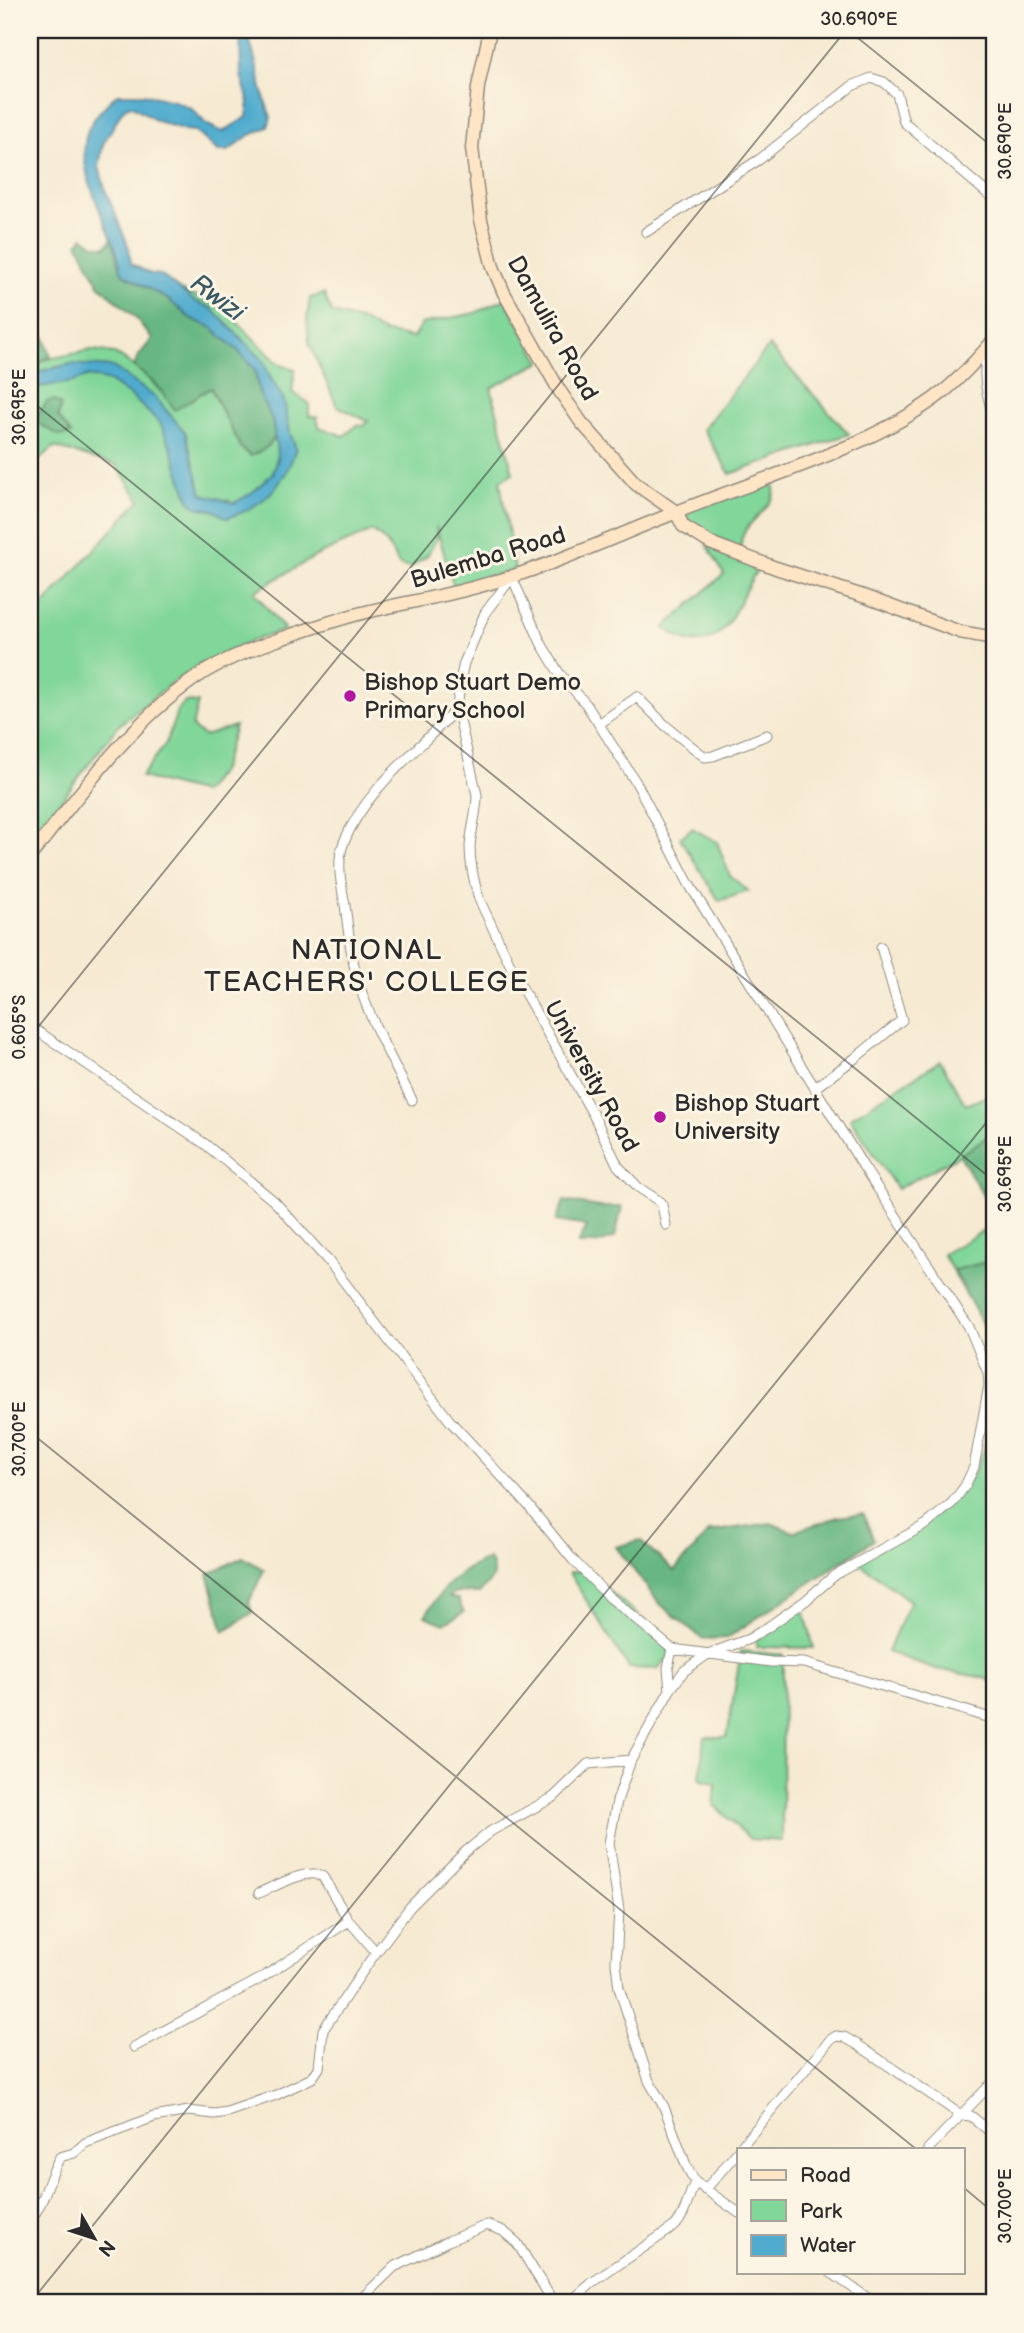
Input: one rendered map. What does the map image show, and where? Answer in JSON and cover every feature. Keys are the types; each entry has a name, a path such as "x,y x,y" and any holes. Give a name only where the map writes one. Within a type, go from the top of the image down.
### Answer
{"main road":[{"name":"Damulira Road","path":"490,30 478,87 472,148 477,199 493,267 504,293 544,365 582,422 636,484 676,512 683,526 699,538 723,549 960,632 994,638"},
{"name":"Bulemba Road","path":"30,856 126,738 158,708 204,673 235,656 364,613 512,577 785,471 891,425 943,392 994,340"}],"street":[{"path":"646,232 760,159 852,86 871,78 884,82 897,94 904,121 994,199"},
{"path":"994,340 986,390 994,416"},
{"path":"512,577 541,643 559,674 586,704 637,784 689,884 863,1166 974,1336 988,1373 989,1385 974,1467 965,1486 952,1503 938,1517 835,1575 805,1601 749,1639 708,1654 684,1671 670,1690 631,1760 617,1801 609,1843 618,1910 616,1963 619,1988 649,2081 664,2107 686,2165 695,2182 737,2212"},
{"name":"University Road","path":"512,577 489,606 469,650 464,663 457,708 477,796 470,848 472,873 479,899 517,979 595,1118 618,1166 638,1187 659,1201 666,1225"},
{"path":"599,724 637,697 666,726 705,757 767,735"},
{"path":"411,1100 372,1017 356,974 340,856 348,833 373,797 400,765 457,708"},
{"path":"816,1087 902,1020 881,947"},
{"path":"30,1026 205,1144 275,1202 329,1262 450,1421 528,1505 573,1560 607,1595 672,1649 771,1662 804,1663 994,1719"},
{"path":"670,1690 668,1668 672,1649"},
{"path":"30,2221 40,2208 50,2175 60,2157 74,2153 85,2143 154,2117 190,2111 214,2114 227,2112 276,2095 312,2078 318,2068 323,2030 376,1952 410,1908 465,1852 491,1831 554,1797 588,1764 631,1760"},
{"path":"259,1894 295,1878 319,1873 349,1921 376,1952"},
{"path":"134,2047 260,1979 349,1921"},
{"path":"741,2148 836,2036 844,2037 858,2045 961,2115 971,2116 994,2135"},
{"path":"929,2148 994,2081"},
{"path":"705,2190 737,2152"},
{"path":"569,2303 593,2282 675,2226 683,2217 686,2201 695,2182"},
{"path":"359,2301 394,2267 487,2225 503,2231 517,2243 554,2303"},
{"path":"833,2274 874,2303"}],"green space":[{"path":"83,237 95,245 105,247 112,239 122,273 169,300 190,318 211,327 255,370 259,393 272,419 276,436 266,448 251,456 241,448 211,388 175,410 157,385 134,367 152,339 135,317 99,285 78,243"},
{"path":"181,290 224,309 280,365 295,369 292,392 309,403 309,416 317,417 319,427 344,436 357,425 364,426 368,421 337,406 309,343 307,319 310,298 324,294 332,313 363,321 382,332 413,338 421,324 475,313 505,299 541,362 491,388 513,473 500,481 515,570 454,588 436,526 437,538 427,556 410,568 399,565 386,542 372,531 318,555 254,592 285,630 251,641 199,666 173,682 118,726 30,841 30,620 140,500 116,465 54,447 30,468 30,388 89,376 109,381 131,396 160,423 189,500 197,507 213,510 227,518 285,474 296,448 283,400 263,360 211,308 194,301"},
{"path":"42,330 51,357 42,360 30,374 30,334"},
{"path":"769,346 849,434 730,474 703,429"},
{"path":"92,350 112,353 132,364 155,385 175,409 211,388 226,419 266,448 276,436 276,461 270,477 235,503 202,494 185,432 89,367 70,364 32,373 43,360"},
{"path":"53,400 61,405 58,417 71,434 60,436 34,421 47,402"},
{"path":"771,475 774,488 772,500 745,531 741,547 700,530 680,512"},
{"path":"707,545 760,564 724,629 709,640 688,641 664,628 724,574"},
{"path":"185,702 198,703 192,727 204,736 235,726 222,769 203,793 141,777 166,743 178,709"},
{"path":"692,828 717,842 730,876 748,891 719,901 680,838"},
{"path":"940,1061 966,1105 994,1093 994,1132 960,1155 897,1189 850,1118"},
{"path":"994,1132 994,1215 960,1155"},
{"path":"564,1201 600,1207 622,1207 615,1237 599,1243 578,1244 587,1226 556,1221"},
{"path":"994,1225 994,1329 987,1331 943,1254"},
{"path":"994,1260 994,1329 986,1331 954,1270"},
{"path":"994,1408 994,1683 985,1678 936,1669 887,1652 910,1601 855,1560 928,1521 972,1477 987,1443"},
{"path":"863,1514 874,1540 727,1638 703,1639 660,1604 616,1547 640,1540 674,1571 709,1532 771,1523 793,1532 838,1517"},
{"path":"243,1557 264,1570 249,1602 252,1613 224,1631 208,1574"},
{"path":"489,1559 493,1574 479,1593 455,1592 449,1597 458,1599 464,1612 444,1624 425,1616 451,1581"},
{"path":"584,1570 670,1642 669,1657 657,1669 629,1668 569,1573"},
{"path":"802,1602 814,1648 756,1647 756,1638"},
{"path":"741,1651 783,1655 782,1841 750,1839 714,1805 716,1784 700,1779 704,1737 727,1737"}],"water":[{"path":"240,30 253,30 249,40 271,117 268,127 248,136 228,151 218,151 195,131 157,121 131,105 124,108 103,144 99,167 129,248 131,264 151,274 161,275 194,301 211,308 263,360 284,400 290,433 296,448 286,473 262,501 227,518 213,510 197,507 189,500 160,423 131,396 109,381 89,376 73,382 30,388 30,374 70,364 113,367 155,397 185,432 202,494 235,503 254,491 273,473 278,458 272,419 259,393 255,370 211,327 190,318 169,300 122,273 115,247 92,189 85,157 89,128 117,94 144,94 177,102 191,108 206,124 222,132 247,117 249,102 241,75"}],"place":[{"name":"Bishop Stuart Demo Primary School","path":"350,696"},
{"name":"Bishop Stuart University","path":"660,1117"}],"district":[{"name":"NATIONAL TEACHERS' COLLEGE","path":"367,965"}],"water label":[{"name":"Rwizi","path":"218,297"}]}
